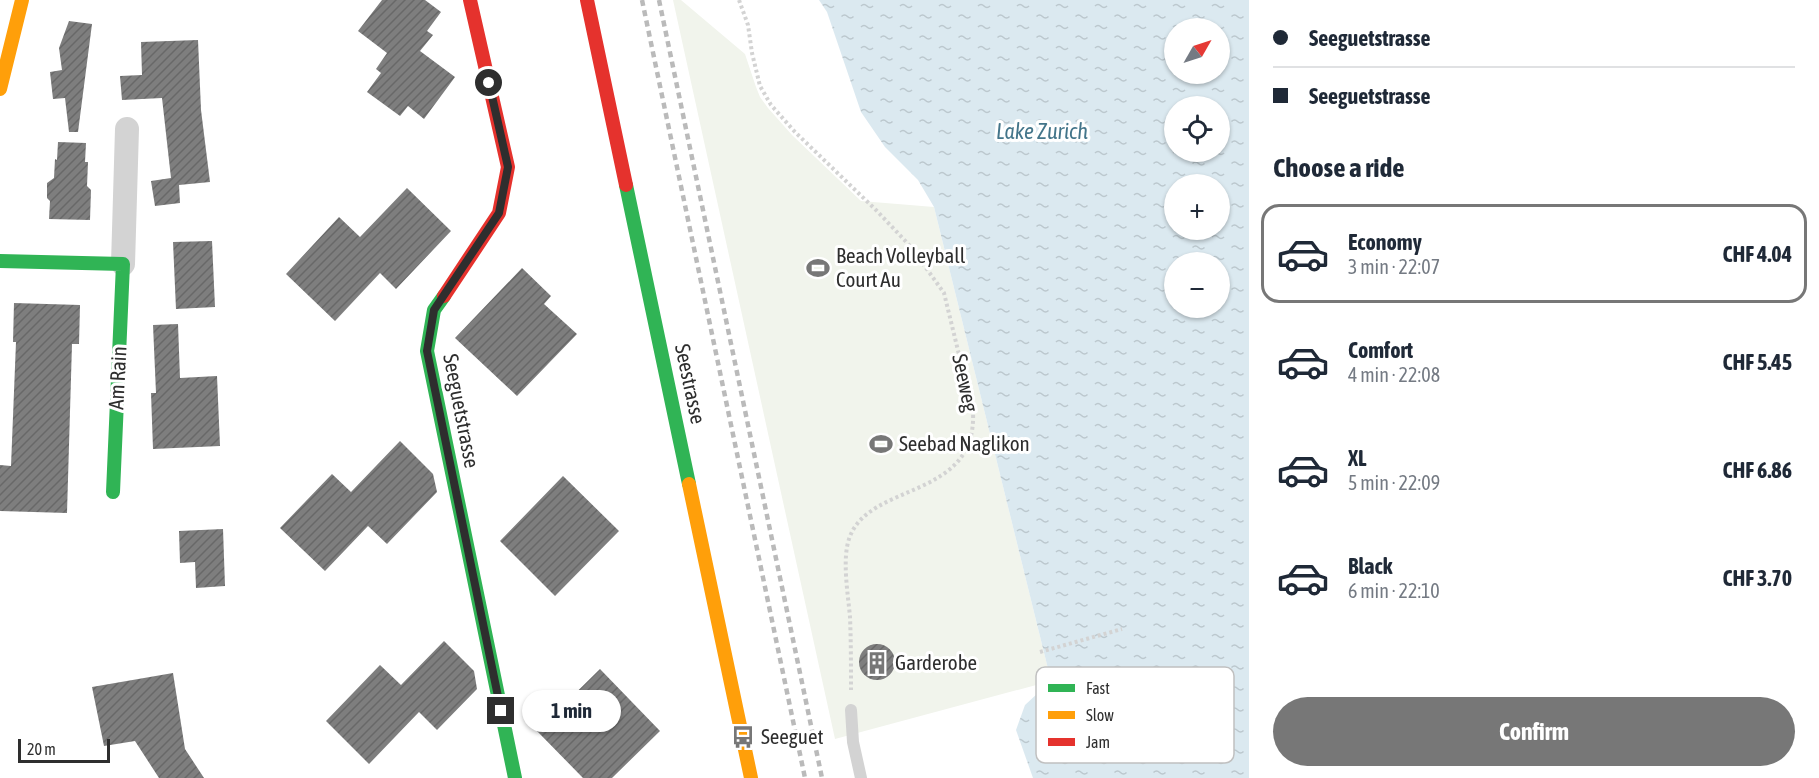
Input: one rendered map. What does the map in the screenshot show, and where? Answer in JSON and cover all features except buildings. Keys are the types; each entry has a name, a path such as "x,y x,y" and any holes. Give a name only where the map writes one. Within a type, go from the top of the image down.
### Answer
{"street":[{"path":"0,89 22,0"},
{"name":"Seeguetstrasse","path":"470,0 508,167 499,213 434,310 427,351 515,778"},
{"name":"Seestrasse","path":"586,0 751,778"},
{"name":"Am Rain","path":"113,492 127,129"},
{"path":"0,261 123,264"}],"lane":[{"path":"851,710 853,742 861,778"}],"path":[{"name":"Seeweg","path":"739,0 748,25 760,86 771,105 795,132 911,247 944,293 973,412 971,435 958,461 936,480 878,507 855,527 849,538 846,553 851,710"},
{"path":"1040,652 1122,629"}],"shaded area":[{"name":"Seebad Naglikon","path":"673,0 681,0 745,54 760,97 768,108 792,135 861,201 934,207 1048,667 1036,667 1036,685 835,739"}],"water":[{"name":"Lake Zurich","path":"819,0 1249,0 1249,778 1033,778 1016,730 1025,705 1036,695 1036,763 1234,763 1234,667 1048,667 934,207 918,180 885,147 861,112 827,12"}],"railway":[{"path":"642,0 805,778"},
{"path":"659,0 822,778"}],"traffic: fast":[{"path":"626,185 689,484"},
{"path":"0,261 123,264 113,492"},
{"path":"444,296 434,310 427,351 515,778"}],"traffic: slow":[{"path":"0,89 22,0"},
{"path":"689,484 751,778"}],"traffic: jam":[{"path":"444,296 499,213 508,167 470,0"},
{"path":"587,0 626,185"}],"place":[{"name":"Beach Volleyball Court Au","path":"818,268"},
{"name":"Seebad Naglikon","path":"881,444"},
{"name":"Garderobe","path":"877,663"},
{"name":"Seeguet","path":"743,737"}],"route":[{"path":"489,83 508,167 499,213 434,310 427,351 501,711"}]}
